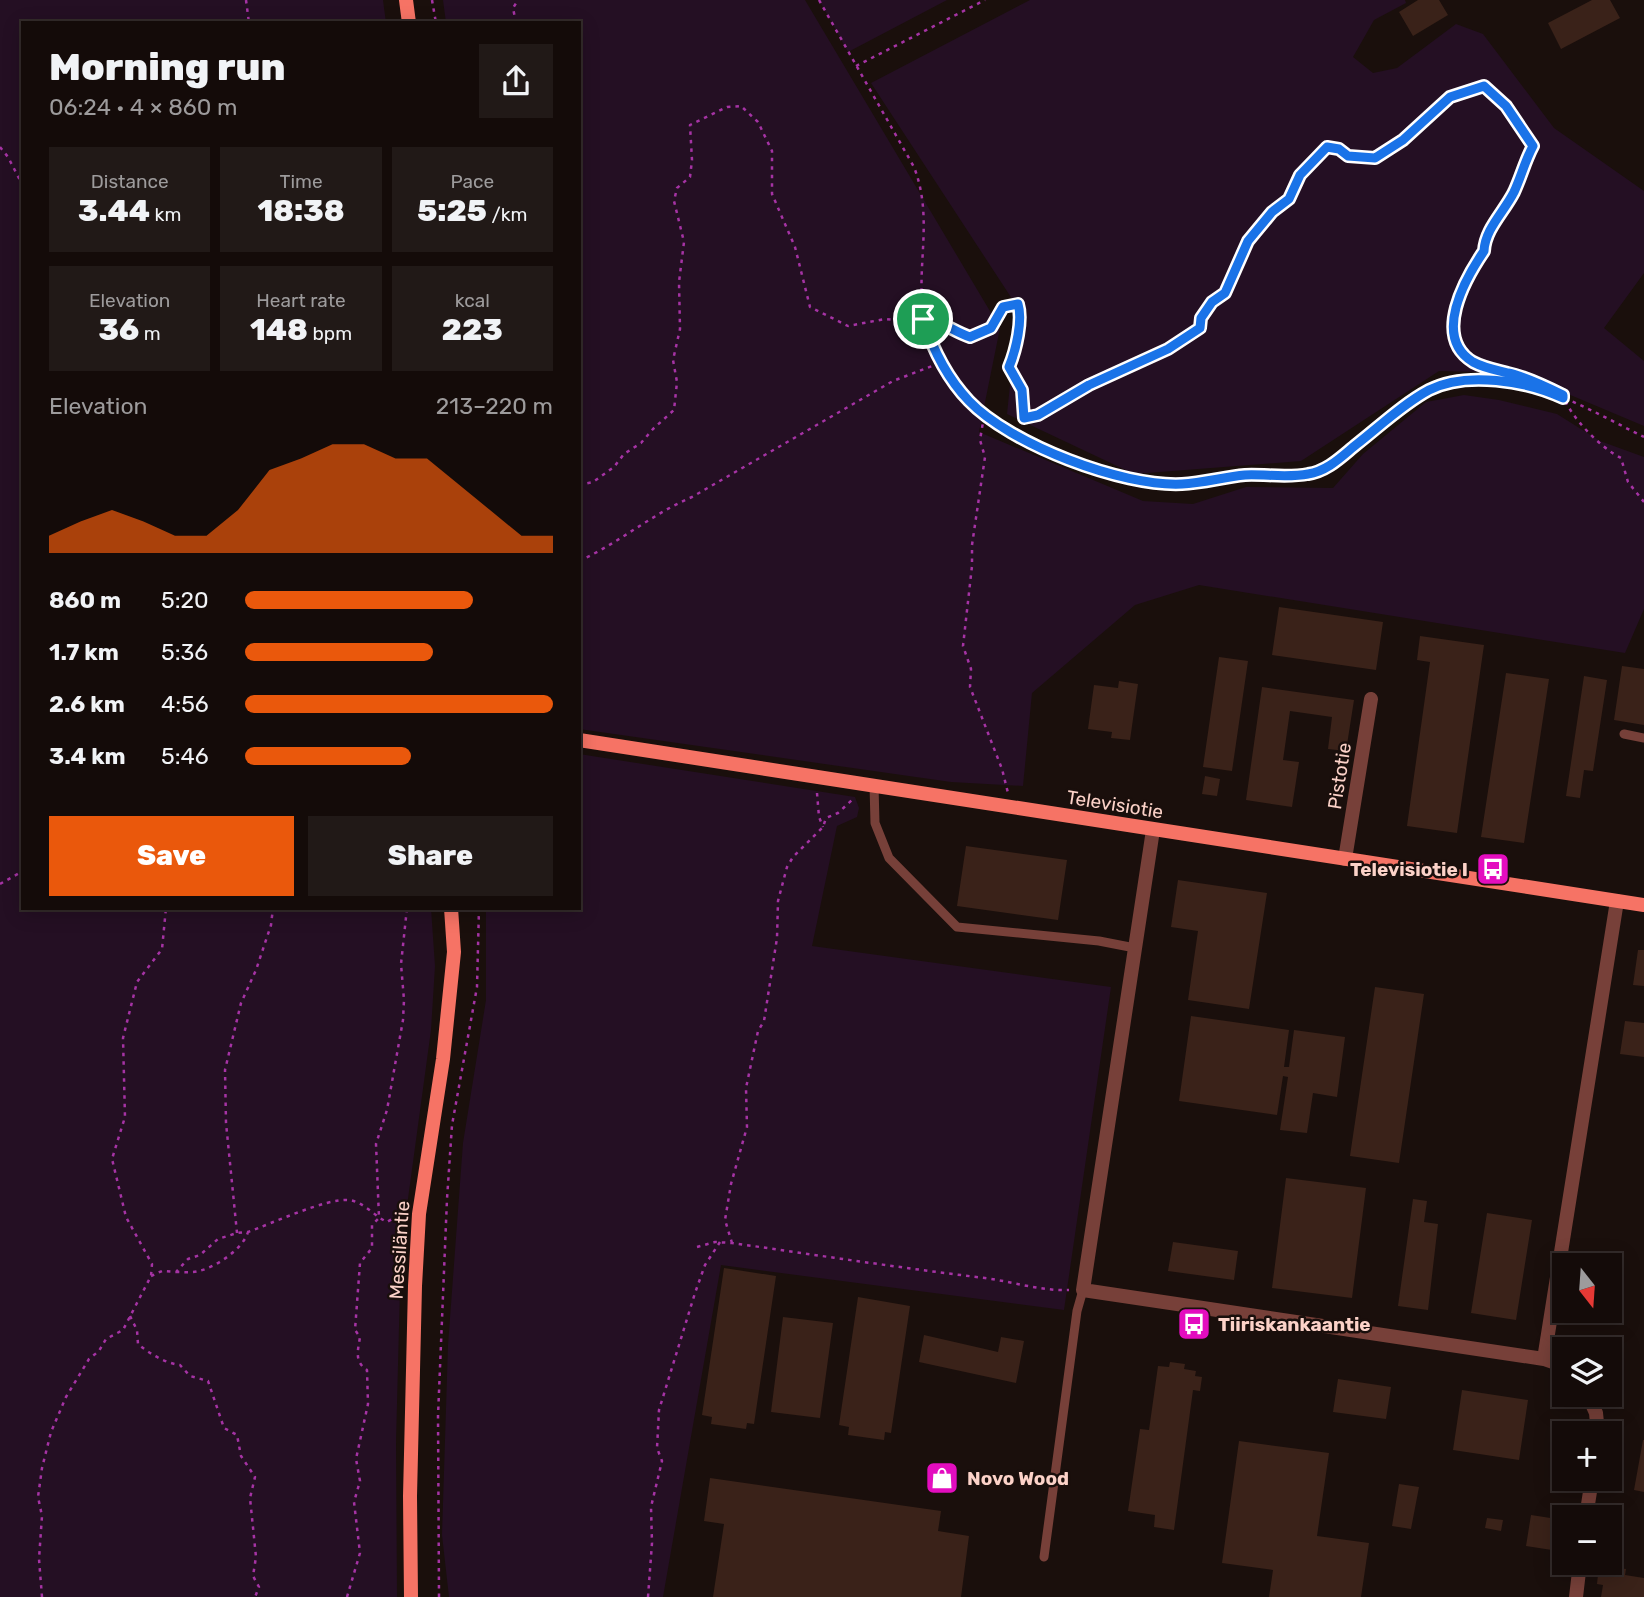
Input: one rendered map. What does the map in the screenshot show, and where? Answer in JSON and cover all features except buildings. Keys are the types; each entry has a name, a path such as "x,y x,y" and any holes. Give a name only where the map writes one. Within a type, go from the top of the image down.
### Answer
{"street":[{"path":"406,0 409,21"},
{"name":"Pistotie","path":"1345,859 1371,699"},
{"name":"Televisiotie","path":"581,740 1644,905"},
{"path":"1153,830 1083,1290 1552,1362"},
{"path":"1544,1359 1617,901"},
{"name":"Messiläntie","path":"411,1597 410,1470 419,1214 443,1059 454,952 451,910"},
{"path":"1576,1597 1579,1575"}],"lane":[{"path":"1625,734 1644,738"},
{"path":"867,784 875,822 889,858 957,927 1135,948"},
{"path":"1044,1557 1077,1311 1083,1290"}],"path":[{"path":"246,0 249,21"},
{"path":"432,0 436,21"},
{"path":"516,21 513,8 517,0"},
{"path":"818,0 914,167 923,190 925,210 920,292 923,319 940,363 954,384 984,416 1048,451 1103,471 1151,482 1181,484 1246,475 1309,474 1330,466 1432,389 1477,380 1506,382 1549,391 1644,437"},
{"path":"856,66 985,0"},
{"path":"581,485 593,482 614,467 624,454 645,440 674,410 677,382 673,360 680,329 679,282 684,243 674,201 677,188 690,177 690,125 703,117 727,107 741,106 761,125 772,151 772,194 795,247 810,307 848,326 885,319 916,322 923,319 935,320 954,332 970,337 991,328 1003,307 1018,304 1021,312 1017,324 1017,349 1009,367 1022,390 1024,418 1030,418 1089,385 1168,349 1200,328 1201,318 1212,302 1225,293 1248,241 1272,212 1289,199 1300,175 1327,147 1339,149 1348,156 1375,158 1403,140 1450,97 1484,86 1506,106 1533,146 1527,165 1519,175 1515,191 1500,211 1490,235 1484,242 1484,251 1453,314 1455,340 1473,362 1563,395 1571,414 1608,452 1621,458 1628,482 1644,502"},
{"path":"0,147 21,182"},
{"path":"581,560 599,552 664,509 692,497 893,381 940,363"},
{"path":"1497,372 1506,382"},
{"path":"984,416 980,440 985,457 972,545 963,646 971,669 970,687 1002,769 1009,795 1006,806"},
{"path":"813,776 823,827"},
{"path":"732,1243 725,1220 731,1184 747,1127 746,1088 758,1031 764,1021 778,938 779,894 793,857 823,827 826,818 849,804 867,784"},
{"path":"0,884 21,872"},
{"path":"162,1271 152,1264 126,1217 113,1159 125,1117 122,1038 137,982 162,949 166,910"},
{"path":"237,1233 226,1123 225,1070 241,1003 256,970 271,925 273,910"},
{"path":"347,1597 360,1553 354,1502 360,1481 356,1459 368,1404 367,1370 361,1367 357,1357 360,1337 355,1330 360,1263 372,1248 372,1225 379,1218 376,1144 387,1110 402,1020 404,1000 401,964 407,910"},
{"path":"439,1597 438,1416 447,1199 452,1125 477,987 479,910"},
{"path":"176,1272 188,1259 200,1255 218,1239 248,1232 312,1208 348,1200 362,1205 387,1222 392,1219"},
{"path":"151,1276 162,1271 199,1271 229,1254 245,1240 248,1232"},
{"path":"648,1597 652,1543 651,1507 663,1461 657,1448 659,1410 705,1265 720,1242"},
{"path":"697,1247 720,1242 732,1243 874,1265 984,1278 1027,1287 1083,1290"},
{"path":"42,1597 39,1559 42,1516 38,1497 51,1432 66,1397 89,1359 99,1351 106,1339 123,1330 151,1276 152,1264"},
{"path":"130,1316 138,1330 138,1344 148,1353 160,1357 168,1364 180,1365 190,1376 208,1381 223,1428 237,1435 241,1455 255,1477 250,1498 256,1557 253,1576 259,1587 255,1597"}],"shaded area":[{"path":"0,0 383,0 386,21 21,21 21,910 431,910 435,966 431,1030 401,1250 396,1442 397,1597 0,1597"},
{"path":"443,0 805,0 1000,328 979,432 1143,501 1193,504 1246,487 1333,488 1363,454 1426,402 1464,395 1499,400 1557,414 1600,441 1644,457 1644,609 1625,653 1199,585 1135,605 1032,693 1023,786 951,782 581,729 581,21 446,21"},
{"path":"819,0 947,0 848,52"},
{"path":"1030,0 1405,0 1406,3 1374,20 1353,57 1373,73 1397,68 1456,24 1483,34 1554,128 1644,191 1644,273 1604,328 1644,361 1644,426 1518,373 1439,371 1301,461 1134,474 1007,414 1018,308 871,83"},
{"path":"581,754 855,797 859,808 857,817 837,826 812,946 1111,987 1064,1310 721,1265 663,1597 449,1597 442,1535 448,1345 463,1143 486,1000 486,910 581,910"}],"place":[{"name":"Televisiotie I","path":"1493,869"},
{"name":"Tiiriskankaantie","path":"1194,1324"},
{"name":"Novo Wood","path":"942,1478"}],"route":[{"path":"1484,86 1506,106 1533,146 1527,165 1519,175 1515,191 1497,216 1490,235 1484,242 1484,251 1457,303 1453,314 1455,340 1473,362 1546,387 1563,395 1563,398 1549,391 1502,381 1453,383 1432,389 1415,399 1330,466 1309,474 1246,475 1181,484 1151,482 1103,471 1048,451 1005,430 984,416 968,401 940,363 923,319 935,320 954,332 970,337 985,333 991,328 1003,307 1018,304 1021,312 1017,324 1017,349 1009,367 1022,390 1024,418 1038,415 1058,402 1084,391 1089,385 1191,337 1200,328 1201,318 1212,302 1225,293 1248,241 1272,212 1289,199 1300,175 1327,147 1339,149 1348,156 1375,158 1403,140 1413,128 1450,97 1484,86"}]}
